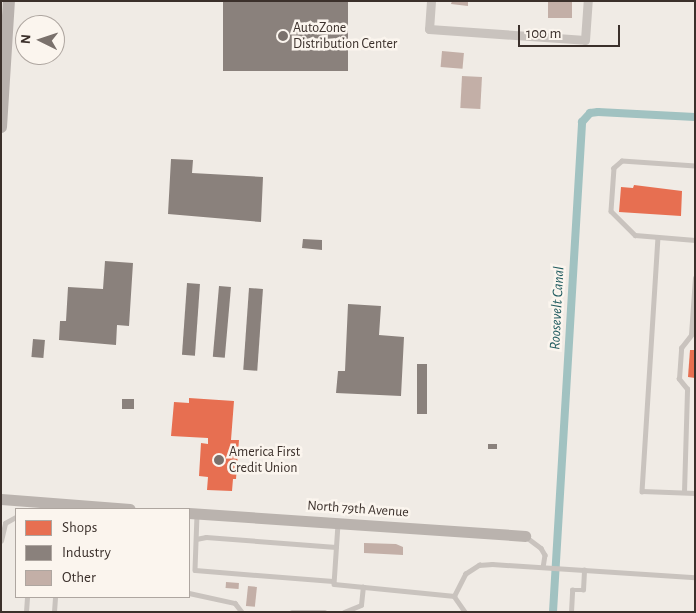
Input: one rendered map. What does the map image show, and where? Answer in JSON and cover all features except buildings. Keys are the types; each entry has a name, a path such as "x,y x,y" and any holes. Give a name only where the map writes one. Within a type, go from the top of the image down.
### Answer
{"main road":[{"path":"1,127 9,1"}],"street":[{"path":"431,1 429,29 585,40 588,1"},
{"path":"1,499 117,508"},
{"name":"North 79th Avenue","path":"193,513 525,536"}],"lane":[{"path":"695,166 622,161 614,168 611,211 635,235 695,240"},
{"path":"658,237 642,491 695,492"},
{"path":"684,492 687,389 678,379 681,348 691,335 695,278"},
{"path":"193,513 196,539 195,570 333,581 338,586 454,596 465,612"},
{"path":"1,541 5,523 15,518"},
{"path":"333,581 338,523"},
{"path":"525,536 541,548 545,555 542,567"},
{"path":"196,539 206,537 336,547"},
{"path":"454,596 465,574 480,565 549,567 695,577"},
{"path":"571,612 572,590 583,590 584,570"},
{"path":"344,612 361,605 363,587"},
{"path":"190,593 235,603 242,612"},
{"path":"26,612 28,598"},
{"path":"54,612 55,598"},
{"path":"292,612 324,612"}],"waterway":[{"name":"Roosevelt Canal","path":"553,612 582,122 590,113 598,112 695,117"}],"place":[{"name":"AutoZone Distribution Center","path":"283,36"},
{"name":"America First Credit Union","path":"219,460"}]}
